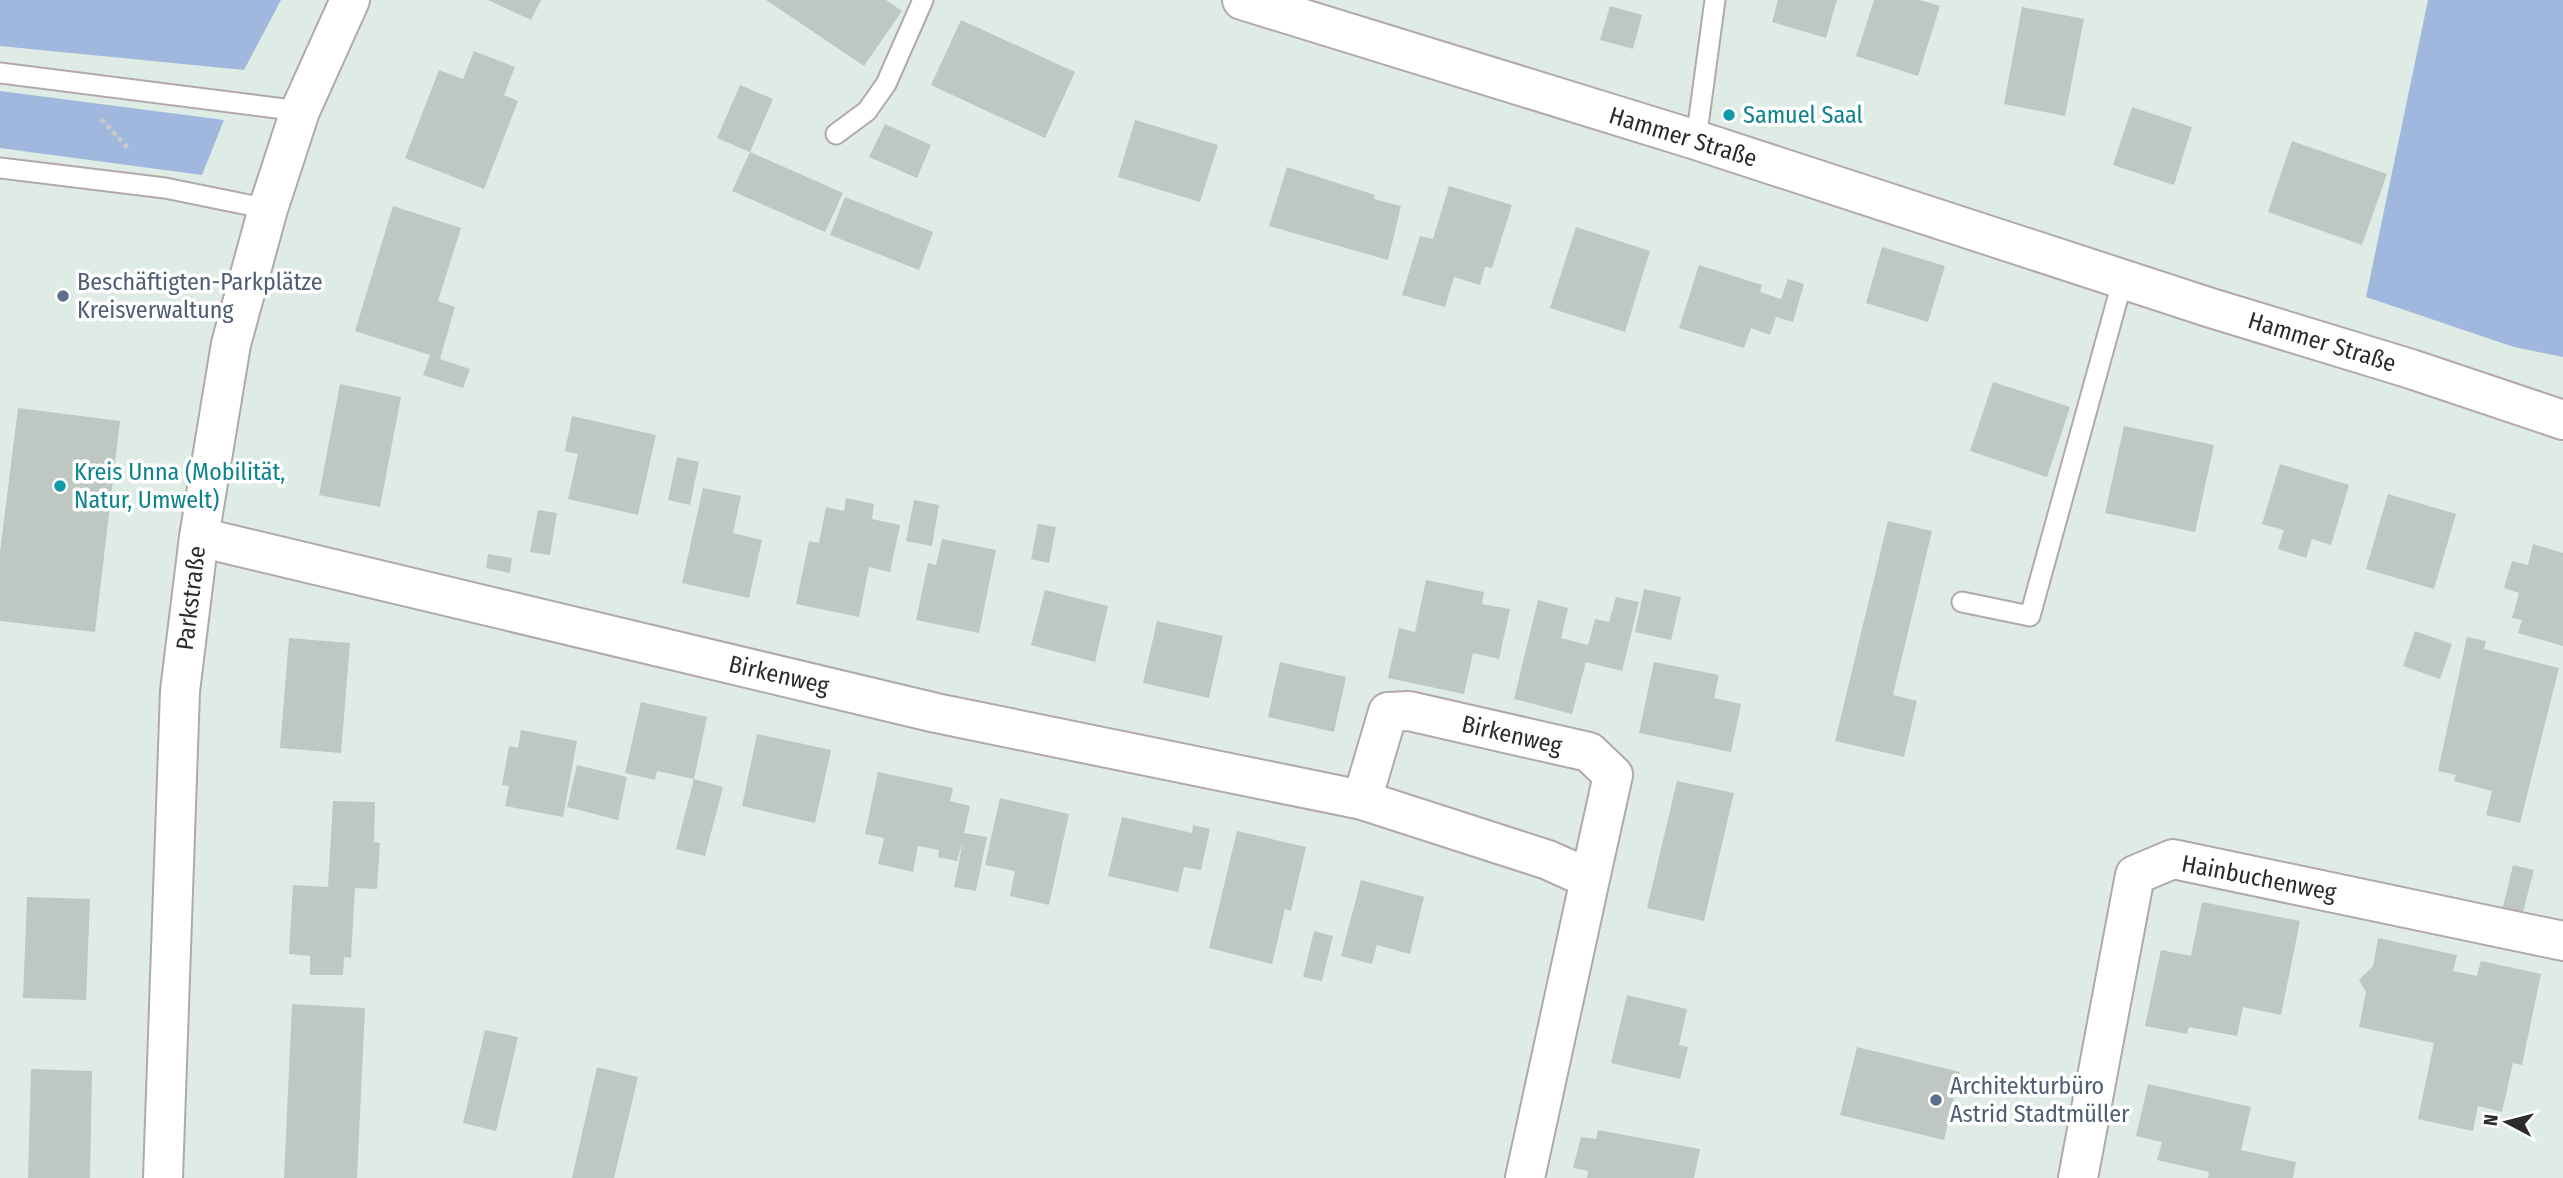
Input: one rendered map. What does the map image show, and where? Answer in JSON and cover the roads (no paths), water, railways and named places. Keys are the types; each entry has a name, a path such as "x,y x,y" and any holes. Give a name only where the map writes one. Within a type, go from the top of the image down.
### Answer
{"street":[{"name":"Parkstraße","path":"163,1178 180,691 198,537 231,344 268,209 300,111 350,0"},
{"name":"Hammer Straße","path":"1242,0 1696,140 2563,420"},
{"name":"Hammer Straße","path":"2522,405 2563,410"},
{"name":"Birkenweg","path":"198,537 936,713 1362,800 1548,860 1590,878"},
{"name":"Birkenweg","path":"1362,800 1388,712 1409,711 1589,752 1613,775 1525,1178"},
{"name":"Hainbuchenweg","path":"2078,1178 2135,875 2173,859 2563,941"}],"lane":[{"path":"836,134 867,111 886,84 923,0"},
{"path":"1696,140 1715,0"},
{"path":"0,73 300,111"},
{"path":"0,168 165,188 268,209"},
{"path":"1962,602 2030,616 2123,279"}],"place":[{"name":"Samuel Saal","path":"1729,115"},
{"name":"Beschäftigten-Parkplätze Kreisverwaltung","path":"63,296"},
{"name":"Kreis Unna (Mobilität, Natur, Umwelt)","path":"60,486"},
{"name":"Architekturbüro Astrid Stadtmüller","path":"1936,1100"}]}
